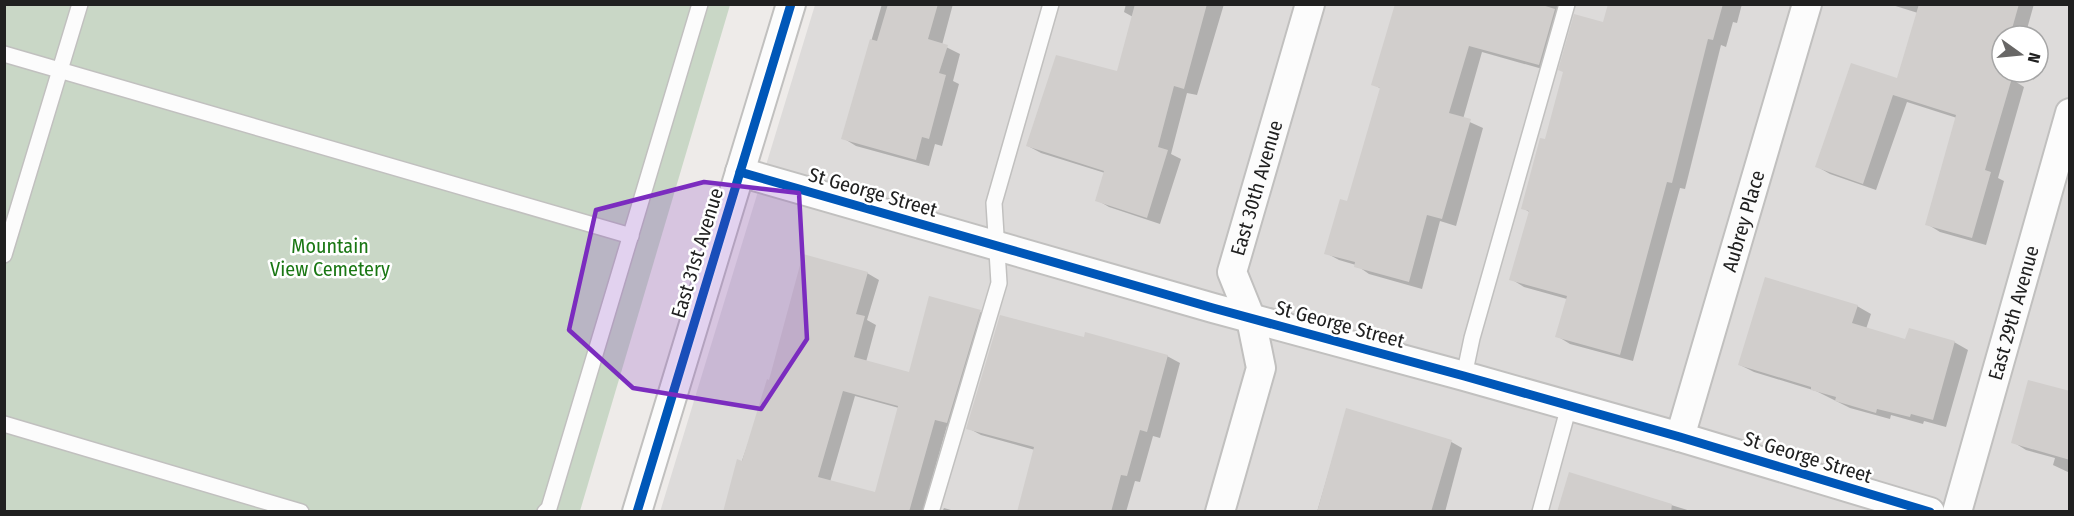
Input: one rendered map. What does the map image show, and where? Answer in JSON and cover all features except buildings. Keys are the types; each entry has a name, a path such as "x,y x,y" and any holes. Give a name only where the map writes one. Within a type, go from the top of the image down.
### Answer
{"street":[{"name":"East 31st Avenue","path":"637,512 791,4"},
{"name":"East 30th Avenue","path":"1220,512 1261,368 1251,319 1232,272 1310,4"},
{"name":"Aubrey Place","path":"1680,437 1807,4"},
{"name":"East 29th Avenue","path":"1957,512 2070,113"},
{"name":"St George Street","path":"740,172 1251,319 1680,437 1868,503 1930,512"}],"lane":[{"path":"4,255 80,4"},
{"path":"545,512 549,508 700,4"},
{"path":"931,512 999,283 994,203 1051,4"},
{"path":"1464,376 1472,338 1567,4"},
{"path":"4,54 631,236"},
{"path":"1540,512 1569,406"},
{"path":"4,424 301,512"}],"highlighted area":[{"path":"704,182 799,193 807,339 761,409 633,388 569,330 596,210"}],"shaded area":[{"path":"815,5 2069,5 2069,511 660,512"}],"green space":[{"name":"Mountain View Cemetery","path":"4,5 730,5 580,511 5,511"}],"cycle path":[{"path":"637,512 791,4"},
{"path":"740,172 1213,308 1680,437 1930,512"}]}
